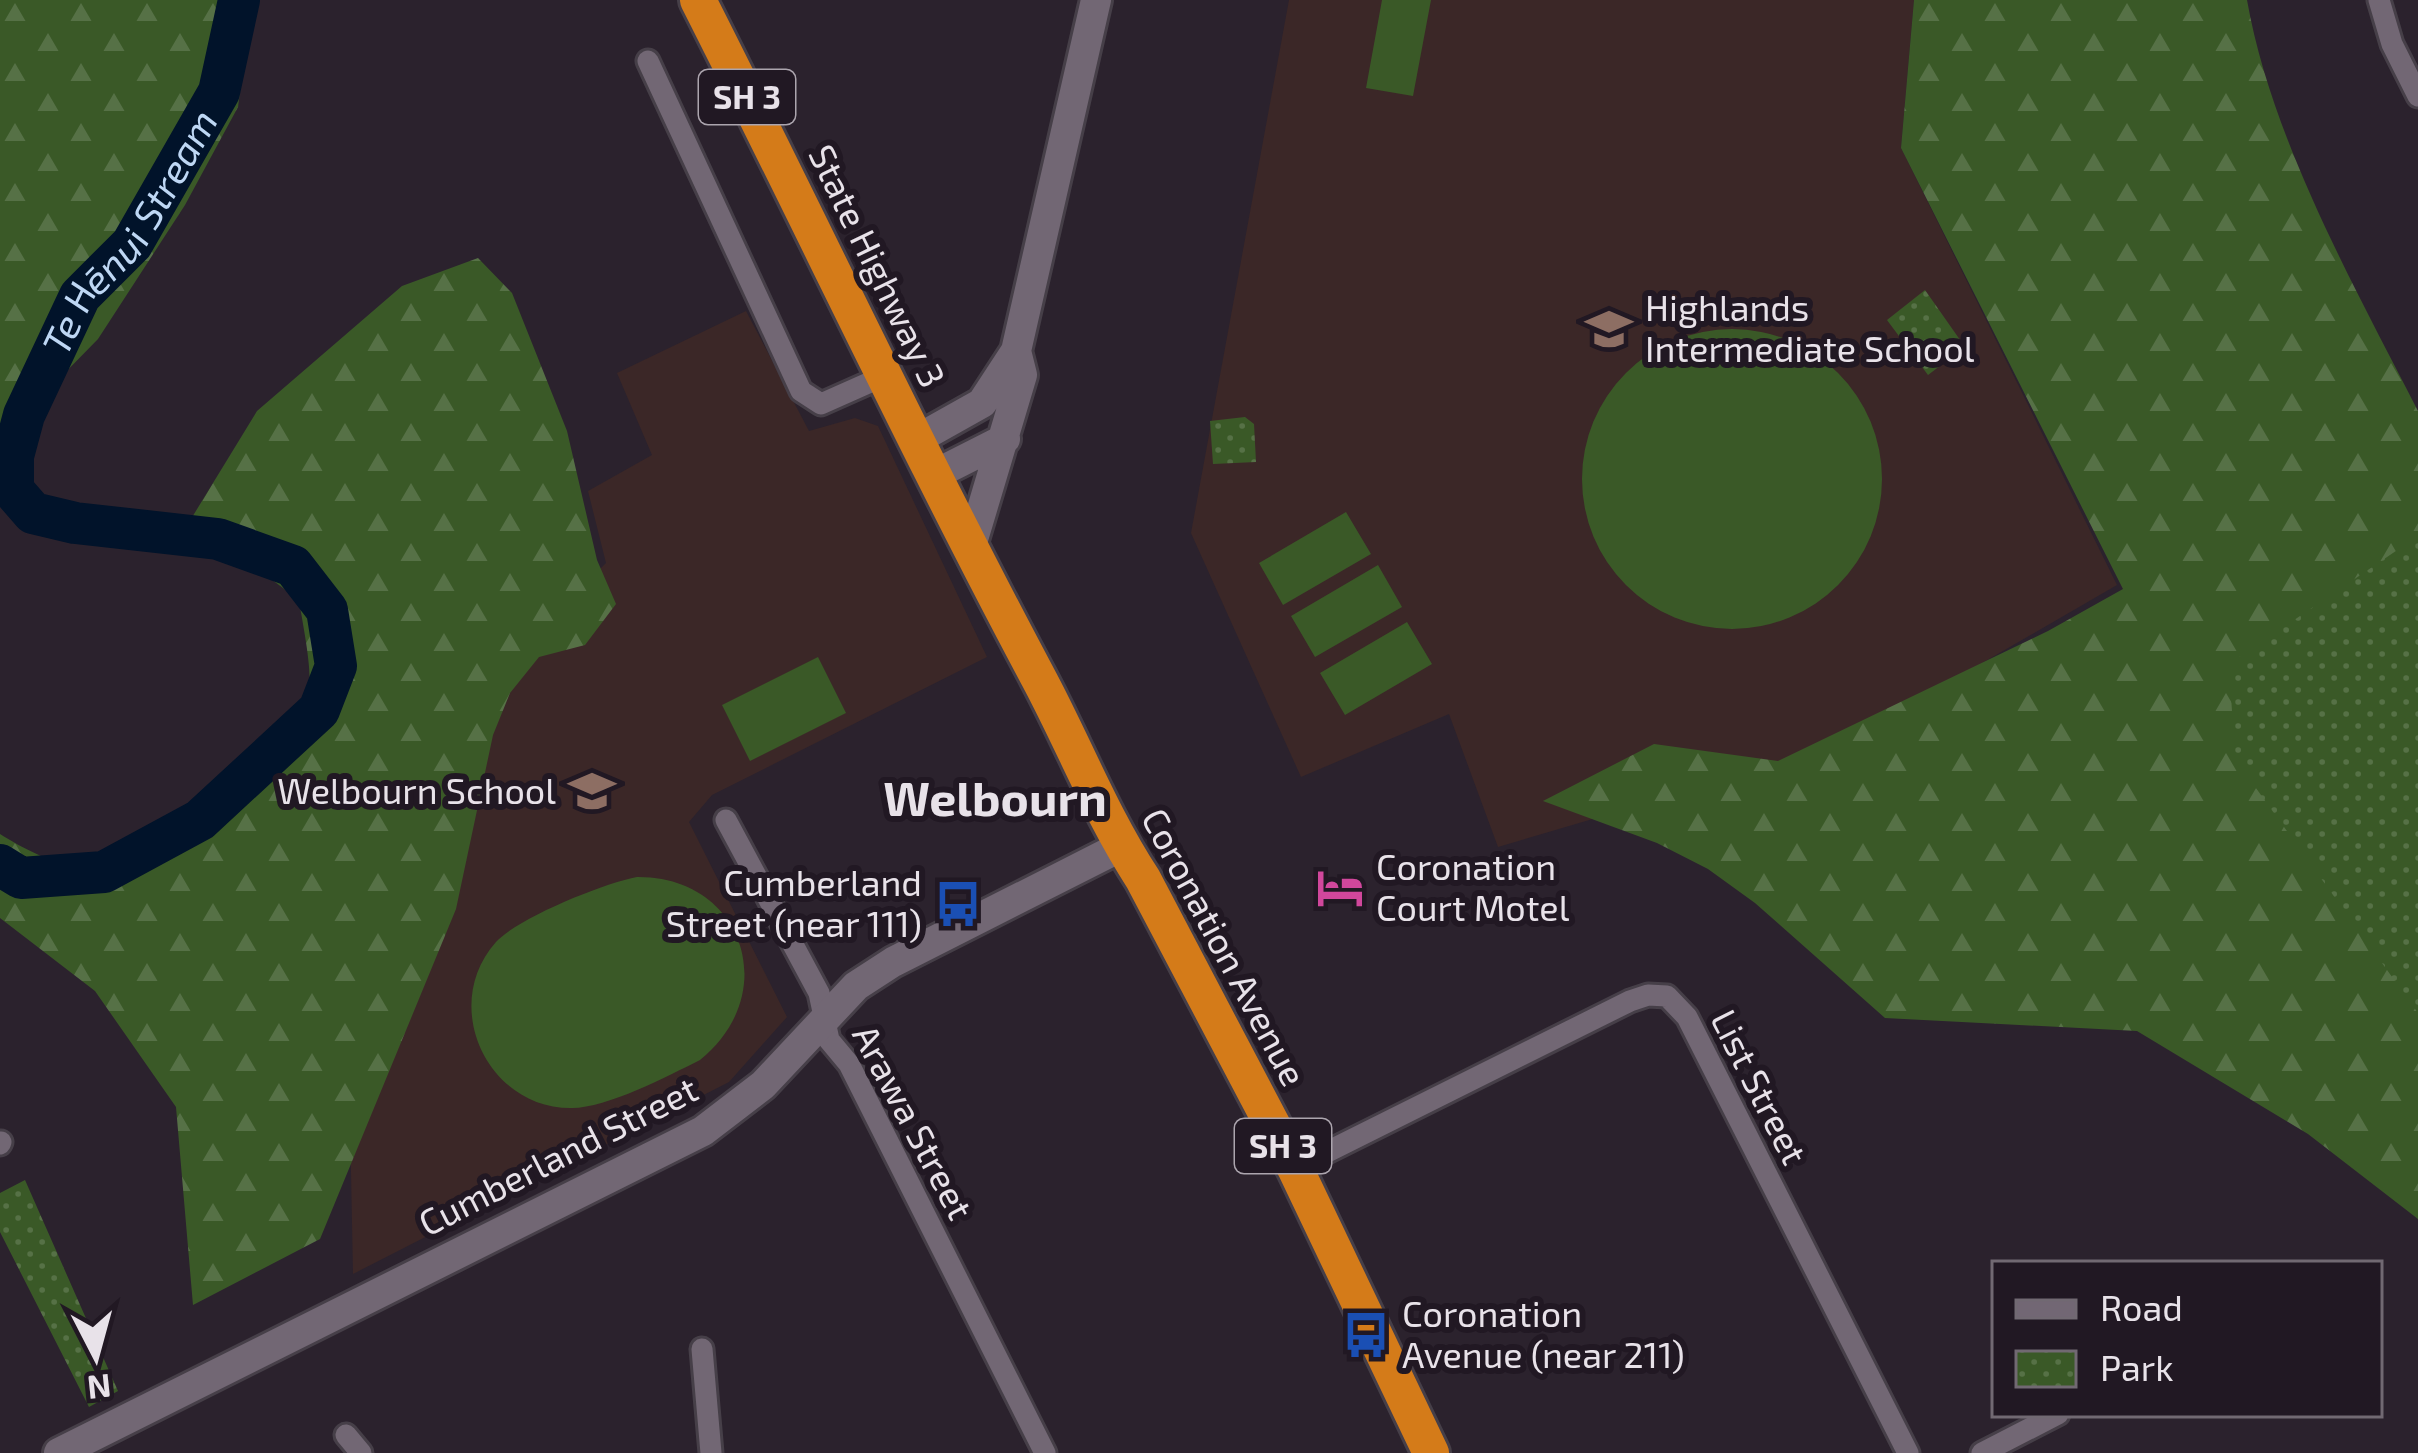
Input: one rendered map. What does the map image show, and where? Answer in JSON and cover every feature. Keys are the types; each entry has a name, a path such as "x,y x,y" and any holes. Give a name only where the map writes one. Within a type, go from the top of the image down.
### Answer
{"highway":[{"name":"State Highway 3","path":"698,0 916,440"},
{"name":"Coronation Avenue","path":"916,440 1080,754 1121,846 1143,879 1295,1168 1420,1449"}],"main road":[{"path":"916,440 982,403 1016,351 1096,0"},
{"path":"971,546 1022,375 1016,351"},
{"path":"934,475 1004,439"},
{"name":"Cumberland Street","path":"59,1453 703,1131 763,1085 856,986 893,962 1121,846"}],"street":[{"path":"2379,0 2392,44 2418,96"},
{"path":"648,61 801,391 821,404 884,376"},
{"name":"Arawa Street","path":"726,820 819,993 829,1040 849,1064 1046,1453"},
{"name":"List Street","path":"1295,1168 1630,1001 1667,996 1687,1017 1908,1453"},
{"path":"702,1348 711,1453"},
{"path":"1982,1453 2053,1417"}],"shaded area":[{"name":"Highlands Intermediate School","path":"1289,0 1914,0 1901,148 2117,585 1726,811 1664,798 1498,847 1449,714 1301,777 1191,533"},
{"name":"Welbourn School","path":"746,311 809,431 855,418 878,426 987,657 712,795 689,822 787,1017 729,1082 353,1274 349,1070 530,639 606,563 588,491 652,455 617,373"}],"green space":[{"path":"0,0 252,0 238,107 185,205 98,339 4,435 0,434"},
{"path":"1382,0 1431,0 1413,96 1366,88"},
{"path":"1914,0 2247,0 2275,105 2295,158 2418,411 2418,1219 2308,1134 2137,1031 1885,1018 1755,903 1708,869 1657,843 1543,801 1654,744 1778,761 2048,631 2123,589 1901,148"},
{"path":"478,258 512,293 567,431 597,560 616,604 585,645 539,657 510,693 493,735 456,909 320,1239 193,1305 176,1107 95,991 0,918 0,834 65,865 86,868 112,862 178,826 274,743 308,693 309,661 299,600 191,519 257,411 402,286"},
{"path":"1925,290 1965,347 1928,375 1887,320"},
{"path":"1732,329 1789,341 1838,373 1870,422 1882,479 1870,536 1838,585 1789,617 1732,629 1675,617 1626,585 1594,536 1582,479 1594,422 1626,373 1675,341"},
{"path":"1245,417 1254,424 1256,462 1213,464 1210,421"},
{"path":"1346,512 1371,554 1283,605 1259,563"},
{"path":"2418,536 2418,1013 2235,759 2229,664"},
{"path":"1378,565 1402,607 1315,657 1291,616"},
{"path":"1407,622 1432,664 1345,715 1320,673"},
{"path":"818,657 846,713 750,761 722,705"},
{"path":"637,877 674,882 703,896 725,917 739,943 744,972 740,1003 725,1033 700,1060 602,1103 572,1108 542,1104 496,1073 481,1049 473,1023 472,995 479,968 496,942 542,912"},
{"path":"25,1180 118,1391 89,1407 0,1232 0,1193"}],"waterway":[{"name":"Te Hēnui Stream","path":"0,865 21,878 104,872 200,820 319,710 336,666 327,610 293,566 218,539 75,523 33,513 13,490 13,456 24,415 80,296 132,244 219,92 239,0"}],"place":[{"name":"Highlands Intermediate School","path":"1609,329"},
{"name":"Welbourn School","path":"592,791"},
{"name":"Coronation Court Motel","path":"1340,888"},
{"name":"Cumberland Street (near 111)","path":"958,904"},
{"name":"Coronation Avenue (near 211)","path":"1366,1335"}],"district":[{"name":"Welbourn","path":"995,799"}]}
